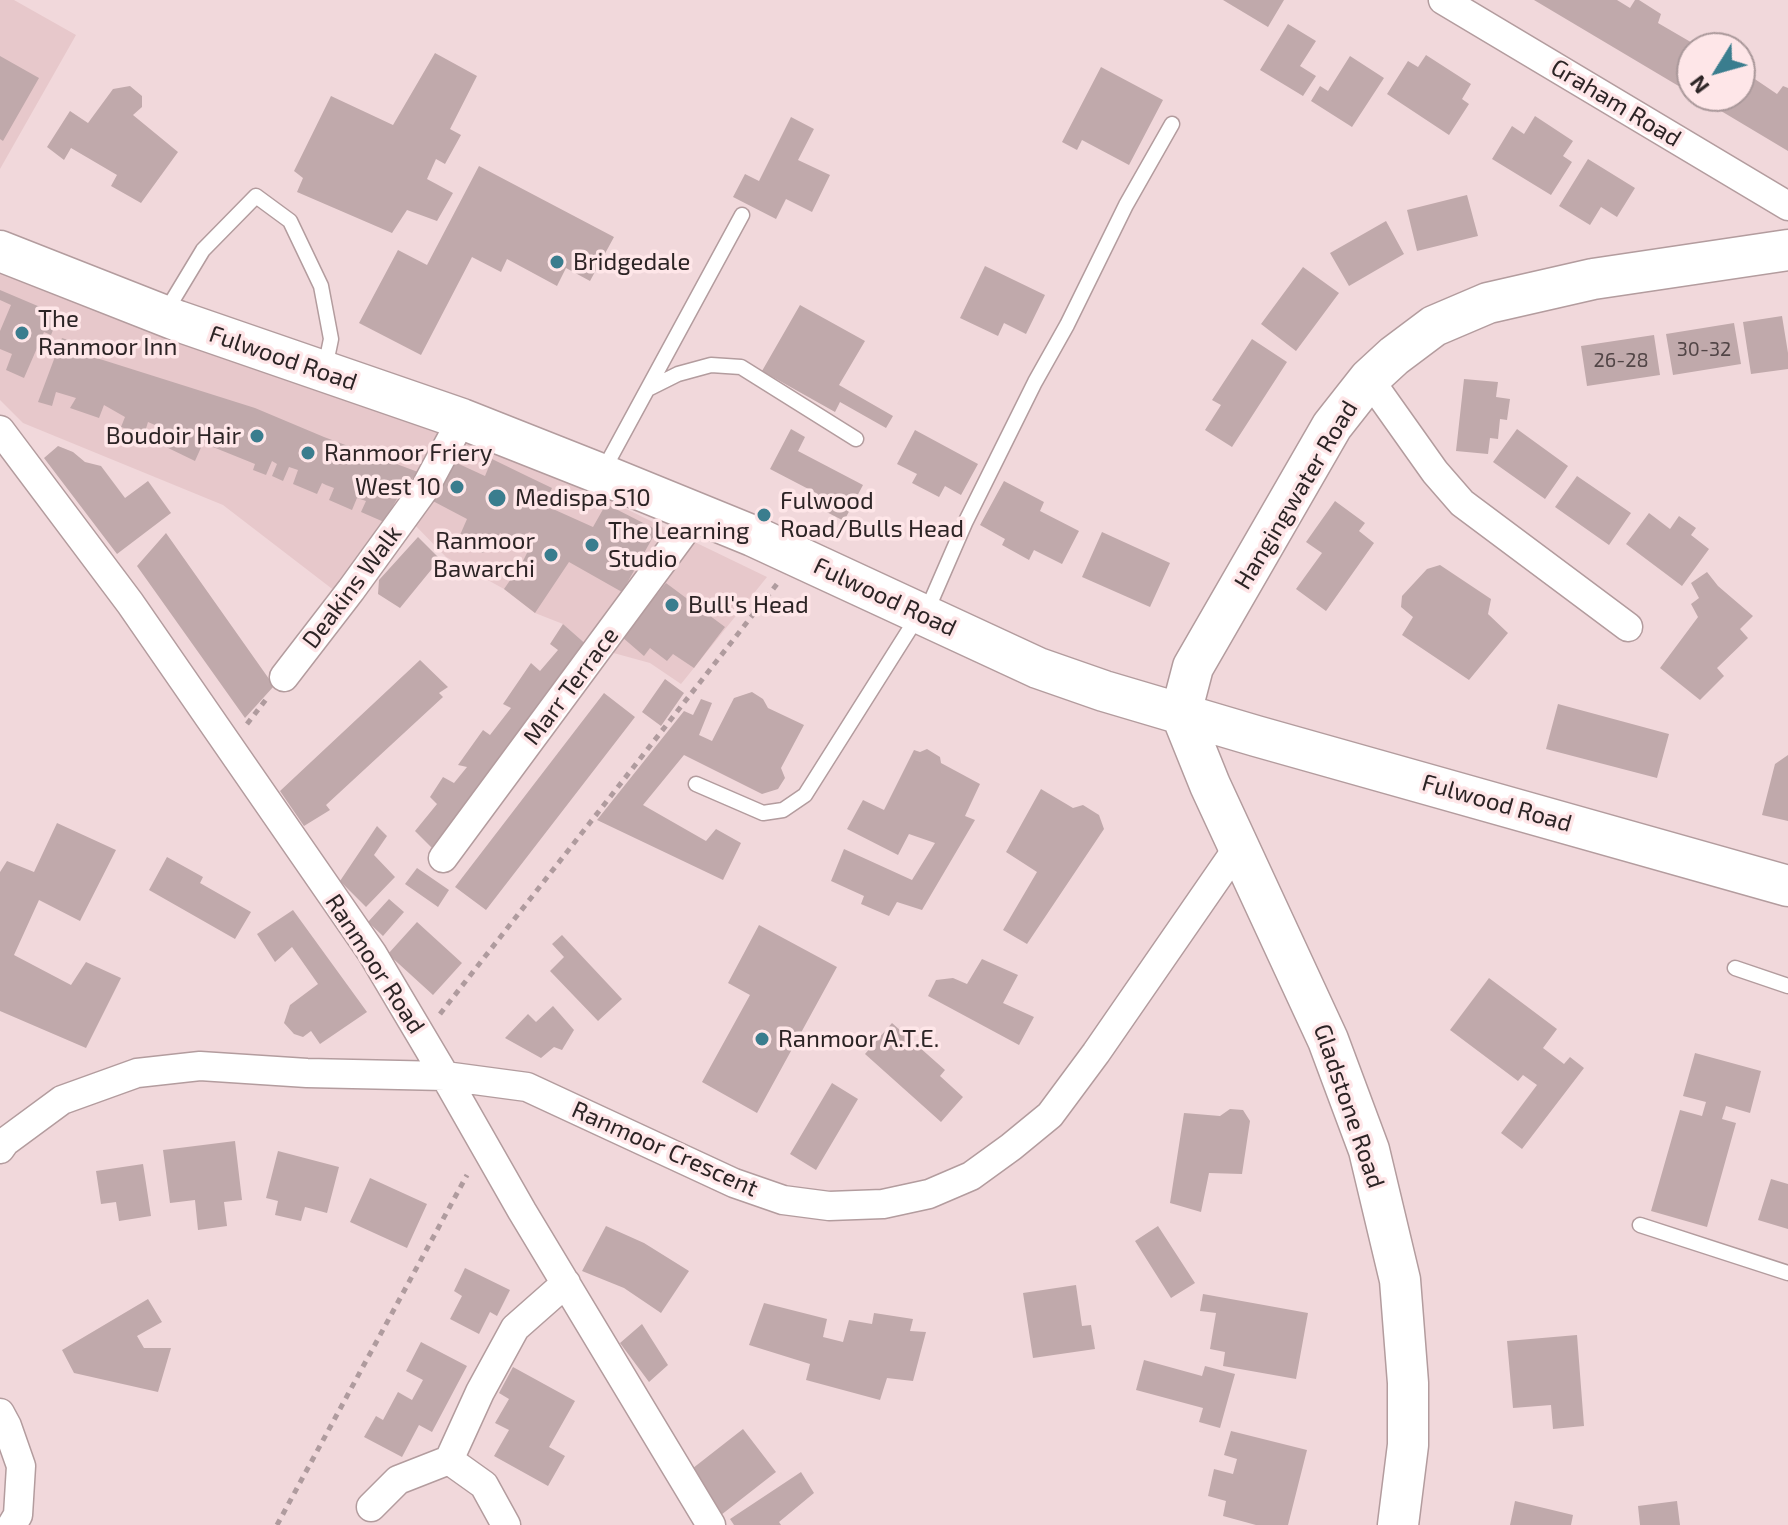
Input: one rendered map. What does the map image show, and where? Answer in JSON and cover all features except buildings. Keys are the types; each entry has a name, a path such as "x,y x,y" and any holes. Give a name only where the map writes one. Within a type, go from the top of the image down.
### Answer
{"street":[{"name":"Graham Road","path":"1443,0 1788,206"},
{"name":"Hangingwater Road","path":"1181,713 1193,667 1332,426 1369,379 1394,356 1434,326 1488,303 1593,279 1788,250"},
{"name":"Fulwood Road","path":"0,251 164,316 462,419 601,474 798,557 1038,668 1256,736 1788,886"},
{"path":"1369,379 1435,472 1462,503 1628,627"},
{"name":"Deakins Walk","path":"284,677 425,488 462,419"},
{"name":"Ranmoor Road","path":"0,430 130,603 372,953 522,1211 711,1525"},
{"name":"Marr Terrace","path":"443,858 698,513"},
{"name":"Gladstone Road","path":"1181,713 1210,785 1334,1053 1369,1150 1400,1280 1408,1383 1408,1445 1398,1525"},
{"name":"Ranmoor Crescent","path":"0,1149 62,1100 137,1073 200,1066 307,1073 445,1076 527,1087 734,1183 783,1200 829,1206 883,1204 929,1194 971,1176 1050,1115 1239,846"},
{"path":"371,1507 398,1480 449,1460 480,1392 515,1328 566,1283"},
{"path":"0,1413 21,1466 18,1515 12,1525"},
{"path":"449,1460 484,1485 506,1525"}],"lane":[{"path":"696,784 763,813 783,810 805,795 922,614 1035,382 1126,205 1172,124"},
{"path":"164,316 203,250 256,196 290,221 321,286 331,339 323,372"},
{"path":"601,474 742,215"},
{"path":"648,389 678,374 711,365 741,367 856,439"},
{"path":"1735,968 1788,986"},
{"path":"1640,1225 1788,1273"}],"path":[{"path":"422,1037 798,557"},
{"path":"228,746 284,677"},
{"path":"277,1525 484,1142"}],"shaded area":[{"path":"0,0 14,0 76,35 0,169"},
{"path":"0,270 440,419 767,577 681,684 650,663 588,646 563,624 535,613 504,589 446,557 411,521 344,598 223,505 23,423 0,400"}],"place":[{"name":"Bridgedale","path":"557,262"},
{"name":"The Ranmoor Inn","path":"22,333"},
{"name":"Boudoir Hair","path":"257,436"},
{"name":"Ranmoor Friery","path":"308,453"},
{"name":"West 10","path":"457,487"},
{"name":"Medispa S10","path":"497,498"},
{"name":"Fulwood Road/Bulls Head","path":"764,515"},
{"name":"The Learning Studio","path":"592,545"},
{"name":"Ranmoor Bawarchi","path":"551,555"},
{"name":"Bull's Head","path":"672,605"},
{"name":"Ranmoor A.T.E.","path":"762,1039"}]}
